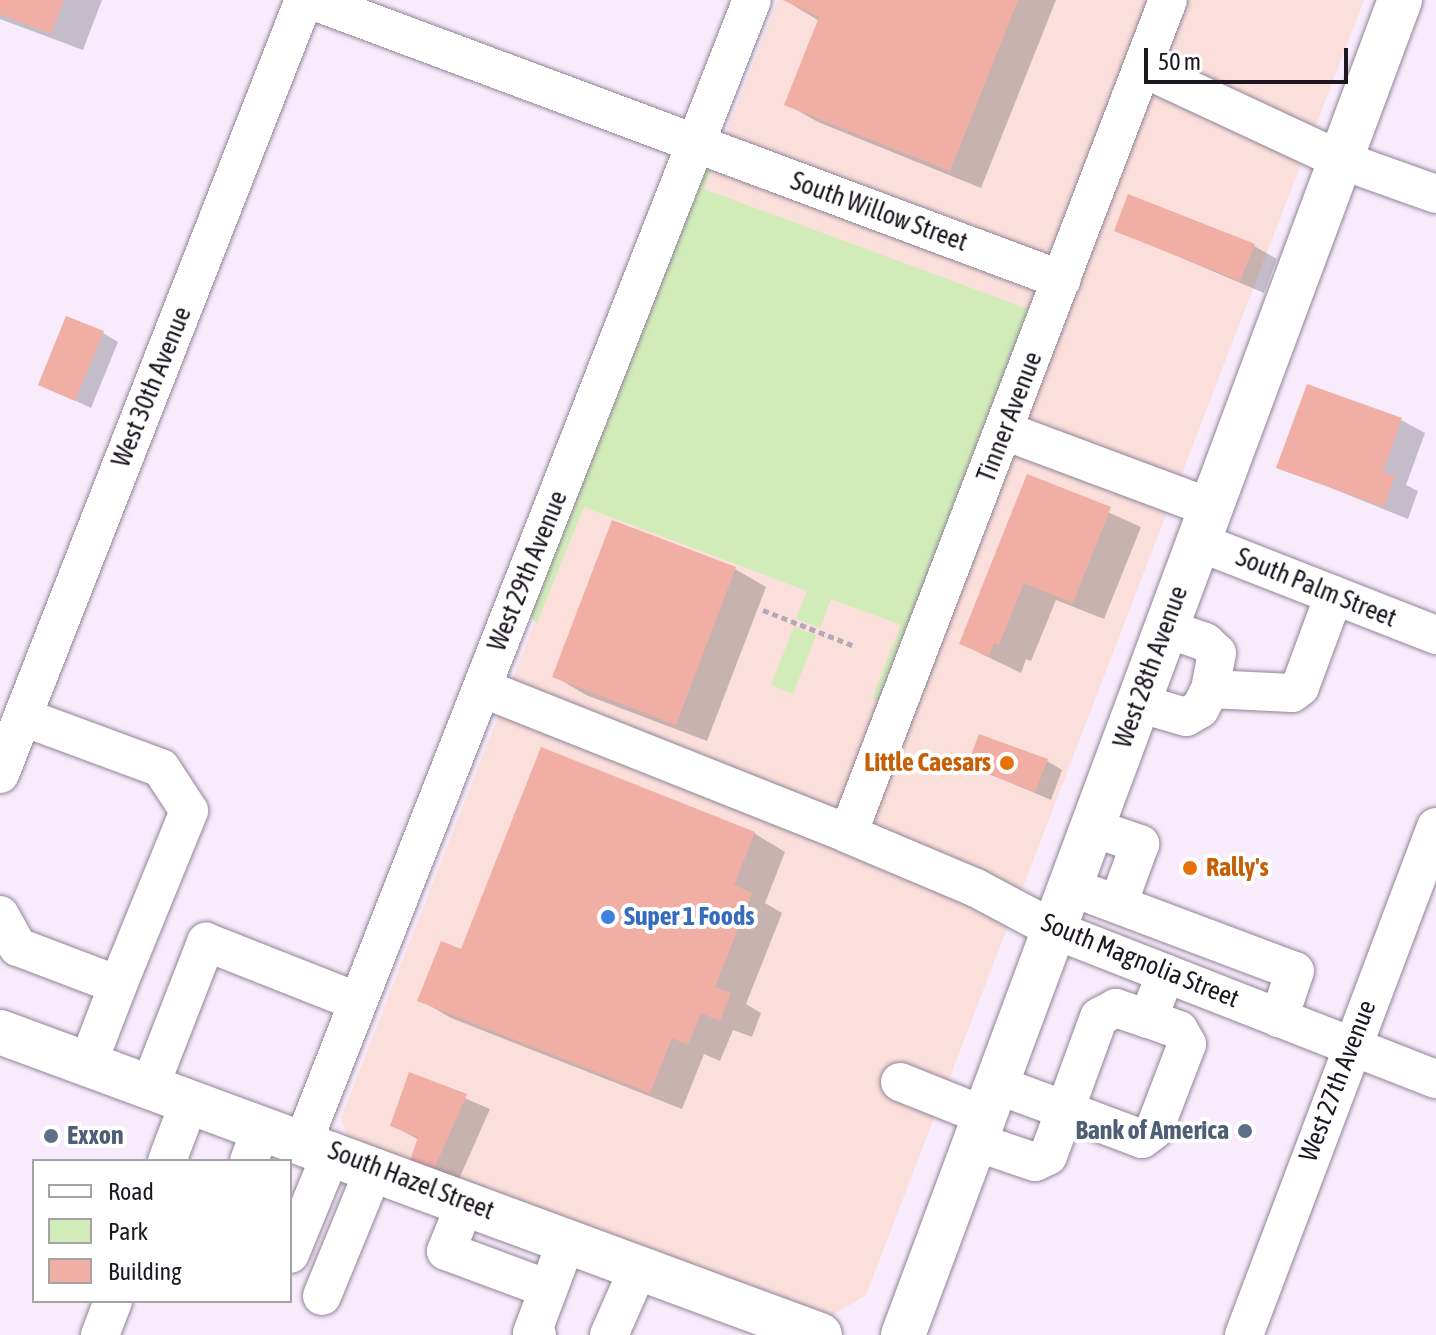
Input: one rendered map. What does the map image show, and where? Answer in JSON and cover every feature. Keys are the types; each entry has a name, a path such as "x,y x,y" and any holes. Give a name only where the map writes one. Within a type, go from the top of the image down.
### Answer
{"main road":[{"name":"West 28th Avenue","path":"903,1335 1093,828 1202,524 1400,0"},
{"name":"South Hazel Street","path":"0,1032 190,1100 256,1143 318,1146 820,1335"}],"street":[{"name":"West 30th Avenue","path":"0,774 304,0"},
{"name":"South Willow Street","path":"311,0 1062,280"},
{"name":"West 29th Avenue","path":"292,1246 358,1002 752,0"},
{"name":"Tinner Avenue","path":"848,834 1168,0"},
{"path":"1143,68 1338,159 1434,187"},
{"name":"South Palm Street","path":"1005,431 1202,524 1334,595 1436,635"},
{"path":"1210,689 1267,694 1292,693 1300,687 1334,595"},
{"path":"1138,703 1186,717 1200,709 1210,689 1217,653 1205,642 1165,628"},
{"name":"South Magnolia Street","path":"482,688 976,888 1055,930 1436,1079"},
{"path":"23,717 161,768 189,811 88,1063"},
{"name":"West 27th Avenue","path":"1244,1335 1350,1046 1436,827"},
{"path":"1093,828 1140,844 1118,904"},
{"path":"1071,887 1295,971 1279,1018"},
{"path":"0,915 18,947 118,985"},
{"path":"150,1086 206,942 358,1002"},
{"path":"1148,1019 1166,973"},
{"path":"900,1082 986,1114 1065,1110 1142,1139 1154,1130 1187,1044 1179,1030 1116,1008 1099,1017 1065,1110 1048,1156 1035,1162 986,1114"},
{"path":"168,1159 190,1100"},
{"path":"322,1296 375,1167"},
{"path":"466,1202 446,1251 548,1289"},
{"path":"537,1335 532,1333 567,1240"},
{"path":"609,1335 639,1267"},
{"path":"100,1335 112,1303"}],"path":[{"path":"763,610 852,645"}],"shaded area":[{"path":"778,0 1364,0 866,1295 831,1316 814,1315 348,1142 341,1118"}],"green space":[{"path":"715,160 704,189 1036,312 881,702 872,698 901,625 831,599 820,628 796,619 807,591 584,507 537,623 529,616 694,178"},
{"path":"794,627 816,635 793,694 771,685"}],"building":[{"path":"0,0 64,0 51,34 0,14"},
{"path":"783,0 1018,0 950,171 784,105 819,17"},
{"path":"1128,194 1255,244 1240,281 1114,231"},
{"path":"66,316 104,331 75,401 38,385"},
{"path":"1307,384 1402,418 1383,472 1395,476 1384,507 1276,468"},
{"path":"1027,474 1111,507 1073,603 1024,583 999,645 994,643 989,656 959,644"},
{"path":"612,520 736,567 676,725 552,677"},
{"name":"Little Caesars","path":"979,734 1048,759 1035,792 967,766"},
{"name":"Super 1 Foods","path":"541,747 755,832 734,885 752,893 715,987 731,993 720,1021 701,1013 688,1045 672,1038 650,1093 417,1001 441,941 461,949"},
{"path":"409,1072 467,1094 431,1176 408,1167 418,1137 390,1126"}],"place":[{"name":"Little Caesars","path":"1007,763"},
{"name":"Rally's","path":"1190,868"},
{"name":"Super 1 Foods","path":"608,917"},
{"name":"Bank of America","path":"1245,1131"},
{"name":"Exxon","path":"51,1136"}]}
